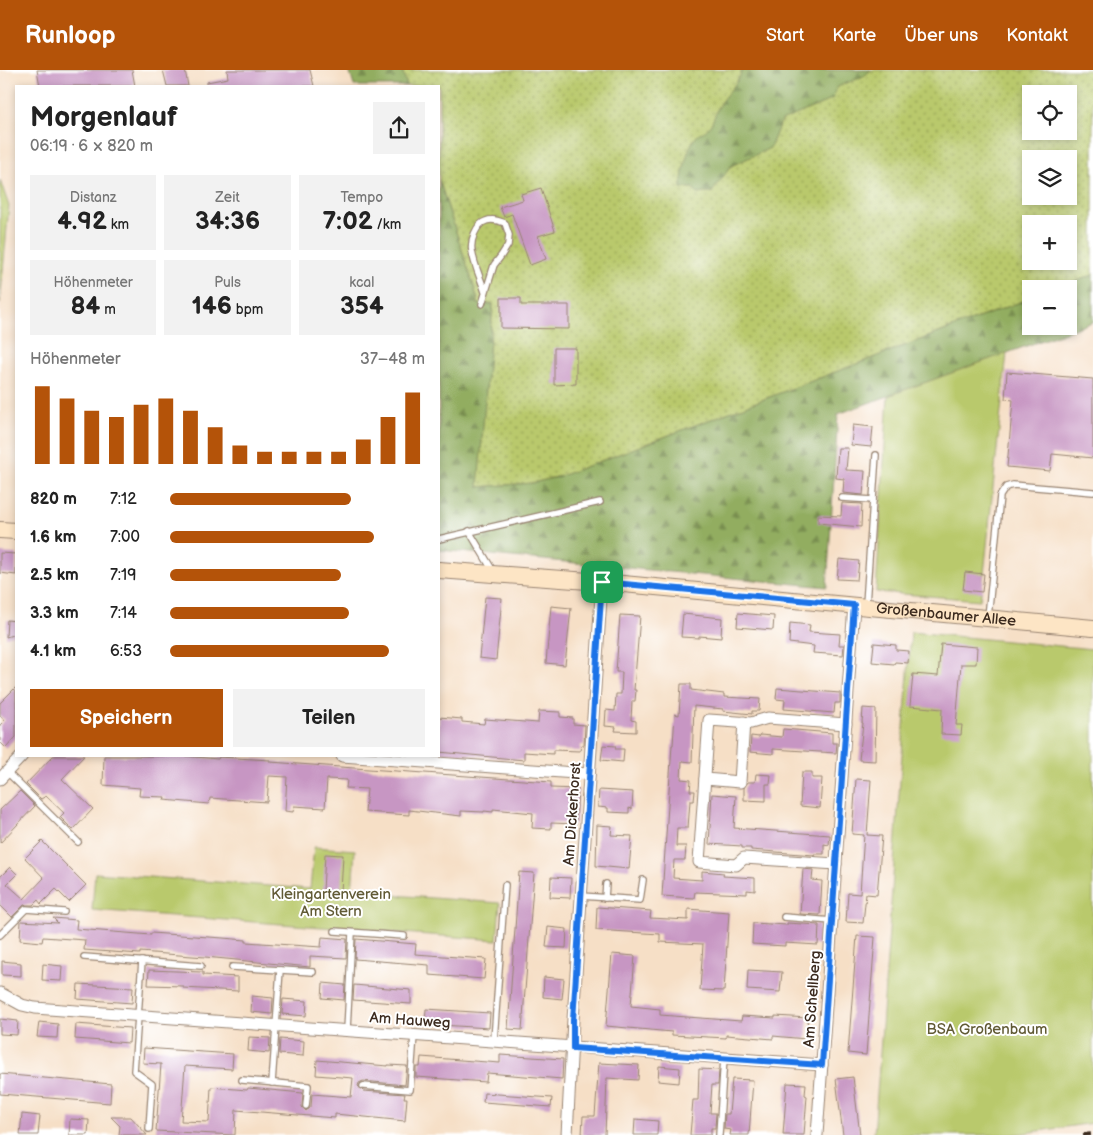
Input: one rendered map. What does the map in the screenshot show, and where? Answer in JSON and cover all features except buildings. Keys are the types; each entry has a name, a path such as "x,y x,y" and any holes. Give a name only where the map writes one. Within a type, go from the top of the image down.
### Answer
{"main road":[{"path":"0,530 15,531"},
{"name":"Großenbaumer Allee","path":"440,570 602,582 1093,628"}],"street":[{"name":"Am Dickerhorst","path":"567,1135 602,582"},
{"name":"Am Schellberg","path":"817,1135 846,724 860,606"},
{"path":"836,864 744,858 736,865 699,862 709,720 751,723 768,718 846,724"},
{"path":"705,779 740,782 744,722"},
{"path":"3,776 21,757"},
{"path":"356,757 590,774"},
{"name":"Am Hauweg","path":"0,993 16,1002 35,1008 822,1065"}],"lane":[{"path":"482,304 494,264 502,256 508,245 510,235 505,223 495,220 486,221 478,227 473,237 472,249 485,292"},
{"path":"860,606 873,500 876,455"},
{"path":"988,617 1000,496 1006,487 1013,484 1093,492"},
{"path":"842,498 873,500"},
{"path":"440,539 600,502"},
{"path":"469,531 496,575"},
{"path":"3,776 78,842"},
{"path":"581,896 640,900 643,880"},
{"path":"605,898 606,884"},
{"path":"494,1040 505,885"},
{"path":"0,935 26,909 64,912"},
{"path":"784,917 832,921"},
{"path":"335,931 404,936"},
{"path":"347,1030 352,933"},
{"path":"84,957 201,966"},
{"path":"142,961 134,1071 152,1084 149,1130"},
{"path":"232,967 313,972"},
{"path":"272,1083 280,970"},
{"path":"363,1086 410,1090 414,1035"},
{"path":"719,1135 724,1058"},
{"path":"242,1080 308,1086 306,1106"}],"green space":[{"path":"349,70 402,70 407,85 354,85"},
{"path":"402,70 1093,70 1093,275 1077,281 1022,280 1022,301 561,476 533,483 477,487 493,304 478,304 440,183 440,85 407,85"},
{"path":"742,70 871,70 863,76 836,88 833,98 826,102 781,121 770,148 731,166 712,192 698,194 693,188 681,188 688,153 693,140 709,127 721,102 736,83"},
{"path":"0,180 9,206 0,304"},
{"path":"440,183 478,304 493,304 478,487 533,483 561,476 1022,301 1022,335 1057,335 838,414 827,587 440,550"},
{"path":"1093,275 1093,322 1077,328 1077,281"},
{"path":"1007,353 980,600 876,592 888,396"},
{"name":"BSA Großenbaum","path":"911,632 1093,649 1093,1123 1011,1135 874,1135"},
{"name":"Kleingartenverein Am Stern","path":"314,847 355,850 352,892 500,903 497,940 92,910 95,873 310,889"}],"railway":[{"path":"1083,1135 1093,1134"}],"route":[{"path":"602,582 854,605 822,1065 573,1048 573,1020 602,582"}]}
